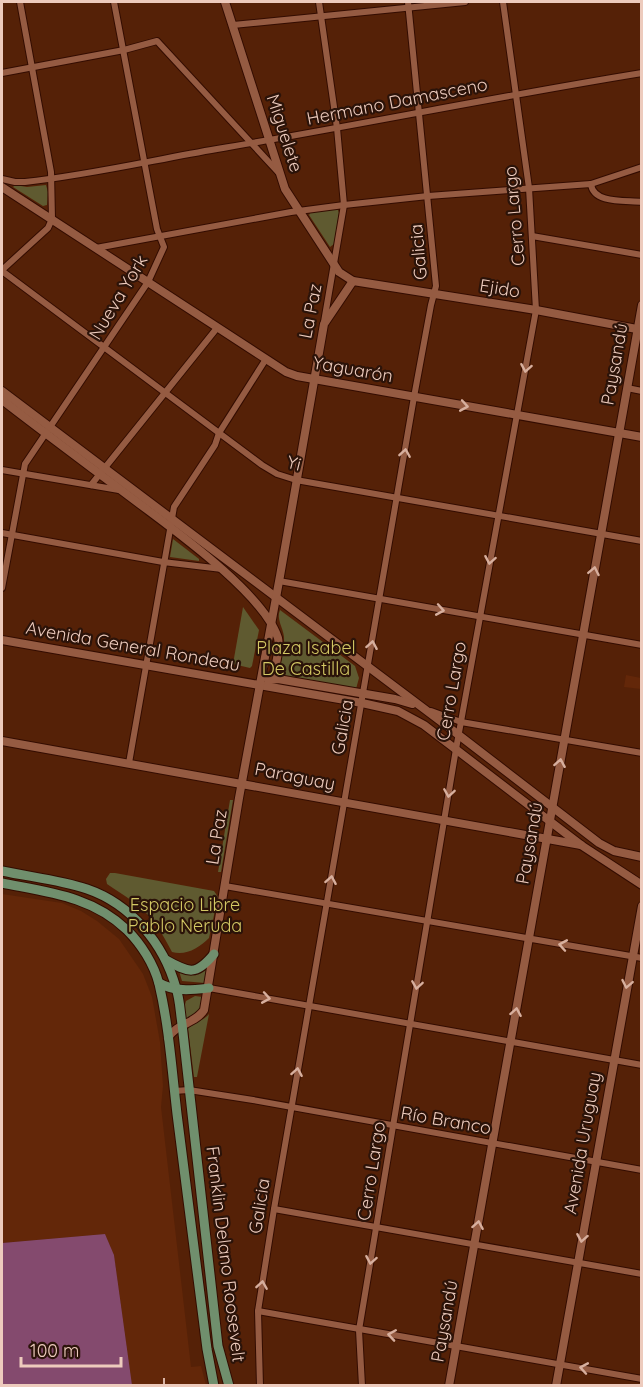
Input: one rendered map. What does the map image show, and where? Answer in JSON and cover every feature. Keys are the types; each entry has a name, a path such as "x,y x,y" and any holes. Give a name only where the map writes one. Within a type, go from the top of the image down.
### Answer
{"main road":[{"name":"Franklin Delano Roosevelt","path":"2,871 72,884 101,895 124,909 139,922 152,937 165,959 177,989 218,1346 229,1386"},
{"name":"Franklin Delano Roosevelt","path":"2,883 69,896 104,911 129,932 148,958 159,983 207,1349 214,1386"},
{"path":"165,959 180,969 193,971 199,969 214,954"},
{"path":"159,983 168,988 177,989 209,988"}],"street":[{"path":"2,271 48,228 52,219 51,179 20,2"},
{"name":"Nueva York","path":"2,588 25,464 148,282 164,247 157,229 114,2"},
{"name":"Miguelete","path":"225,2 285,189 335,263"},
{"name":"La Paz","path":"168,1038 182,1024 196,1020 200,1016 204,1010 209,988 242,783 344,205 337,128 319,2"},
{"path":"233,25 408,5 465,2"},
{"name":"Cerro Largo","path":"362,1386 359,1330 456,749 536,310 529,188 503,2"},
{"name":"Galicia","path":"260,1386 258,1311 274,1209 414,397 436,286 408,5"},
{"path":"2,73 124,50 157,41 281,175"},
{"name":"Hermano Damasceno","path":"2,179 15,182 51,179 146,164 420,114 516,93 642,73"},
{"path":"96,248 344,205 428,196 591,184 642,167"},
{"path":"591,184 591,190 600,198 642,202"},
{"name":"Yaguarón","path":"2,187 286,372 314,379 642,437"},
{"path":"532,236 642,255"},
{"path":"324,324 353,281 339,272 335,263"},
{"name":"Yi","path":"2,271 270,471 297,480 642,541"},
{"name":"Ejido","path":"353,281 536,310 639,330"},
{"name":"Paysandú","path":"449,1386 642,305"},
{"path":"91,485 217,328"},
{"path":"129,763 176,503 215,445 219,434 266,359"},
{"path":"627,388 642,391"},
{"path":"2,391 48,431"},
{"path":"2,400 48,431 171,524 246,592 271,624"},
{"path":"2,470 122,490"},
{"path":"102,471 122,490 276,597 606,848 642,857"},
{"path":"2,533 164,562 222,569"},
{"path":"279,581 642,645"},
{"name":"La Paz","path":"271,624 279,641 274,678"},
{"name":"Avenida General Rondeau","path":"2,640 283,688 363,698 395,699 461,722 642,753"},
{"path":"274,678 276,683 283,688"},
{"name":"Avenida General Rondeau","path":"260,684 274,678 363,698"},
{"path":"363,698 410,716 582,845 642,885"},
{"name":"Paraguay","path":"2,741 582,845"},
{"path":"225,886 637,958"},
{"name":"Avenida Uruguay","path":"556,1386 613,1060 637,958 642,906"},
{"path":"209,988 642,1065"},
{"name":"Río Branco","path":"174,1091 189,1090 235,1097 642,1170"},
{"path":"274,1209 642,1274"},
{"path":"258,1311 642,1379"}],"shaded area":[{"path":"626,675 641,678 641,689 624,687"},
{"path":"2,894 62,903 81,911 119,939 143,974 152,997 160,1042 163,1086 161,1107 191,1367 201,1366 206,1385 132,1385 114,1255 105,1234 2,1243"},
{"path":"105,1234 114,1255 132,1385 2,1385 2,1243"}],"green space":[{"path":"15,185 27,187 46,185 47,205 43,206 13,187"},
{"path":"334,208 339,213 334,244 330,247 309,215 311,212"},
{"path":"173,539 199,559 199,561 170,557"},
{"path":"243,607 259,630 250,668 233,664"},
{"name":"Plaza Isabel De Castilla","path":"280,610 355,666 359,678 356,689 280,675 284,642 279,617"},
{"path":"230,800 233,800 221,872 218,872"},
{"name":"Espacio Libre Pablo Neruda","path":"110,873 214,891 218,897 209,938 192,950 182,953 172,952 152,919 107,884 106,879"},
{"path":"209,966 205,983 182,981 179,971 195,974"},
{"path":"195,996 203,997 200,1008 196,1014 186,1019 184,1008 186,1001"},
{"path":"209,1014 197,1077 194,1077 188,1029"}],"railway":[{"path":"164,1378 164,1386"}]}
